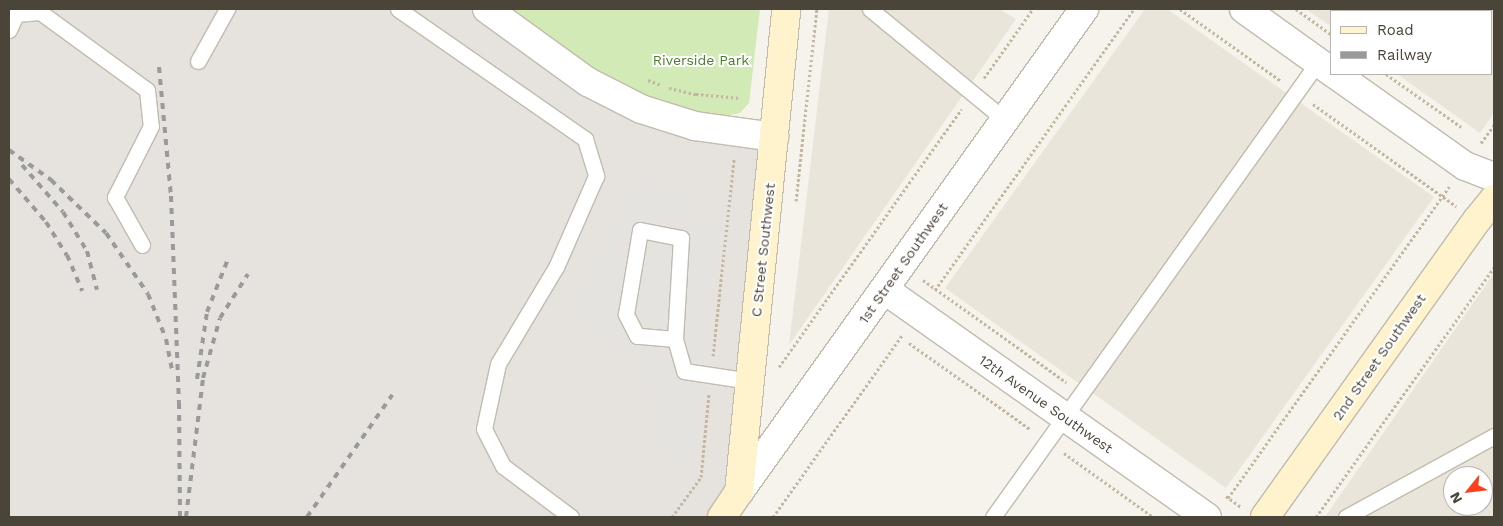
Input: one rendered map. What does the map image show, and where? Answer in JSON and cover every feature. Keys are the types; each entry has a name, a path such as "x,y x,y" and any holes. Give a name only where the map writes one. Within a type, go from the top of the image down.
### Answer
{"main road":[{"name":"C Street Southwest","path":"739,492 786,9"},
{"name":"2nd Street Southwest","path":"1265,517 1476,220 1494,199"},
{"name":"1st Street Southwest","path":"722,517 739,492"}],"street":[{"path":"487,9 588,82 641,109 695,126 774,138"},
{"name":"1st Street Southwest","path":"739,492 1084,9"},
{"path":"1244,9 1328,69"},
{"path":"1336,75 1465,166 1494,177"},
{"name":"12th Avenue Southwest","path":"885,290 1065,417 1216,510"}],"lane":[{"path":"198,61 227,9"},
{"path":"398,9 585,139 596,176 556,267 498,364 484,428 503,466 570,517"},
{"path":"870,9 1005,120"},
{"path":"9,30 16,14 40,12 147,90 151,126 115,197 142,245"},
{"path":"992,517 1297,92 1328,69"},
{"path":"675,339 638,336 626,314 640,230 681,238 675,339 684,371 750,381"},
{"path":"1346,517 1494,436"}],"path":[{"path":"796,203 817,9"},
{"path":"780,358 779,368 1033,9"},
{"path":"932,293 1134,9"},
{"path":"1180,9 1458,207"},
{"path":"1296,9 1330,34"},
{"path":"1387,75 1466,131"},
{"path":"646,80 696,94 740,98"},
{"path":"1476,150 1494,125"},
{"path":"672,517 701,477 737,132"},
{"path":"1474,137 1488,147"},
{"path":"1216,510 1452,182"},
{"path":"1316,517 1494,267"},
{"path":"894,332 1153,517"},
{"path":"773,517 905,332"}],"shaded area":[{"path":"9,9 487,9 588,82 774,137 722,517 9,517"},
{"path":"829,9 999,9 1016,19 789,345"},
{"path":"1145,9 1167,9 1434,197 1226,488 945,288"},
{"path":"1306,9 1494,9 1494,113 1480,133 1398,75 1493,75 1493,10 1330,10 1330,26"},
{"path":"639,185 681,198 680,220 719,228 695,465 655,440 655,419 647,360 575,314"},
{"path":"1494,273 1494,517 1325,517"}],"green space":[{"name":"Riverside Park","path":"502,9 760,9 749,103 740,113 725,116 714,115 687,111 615,85"}],"railway":[{"path":"159,67 171,196 179,403 180,517"},
{"path":"9,150 51,180 106,233 148,294 166,339 172,371"},
{"path":"22,165 63,212 87,251 97,290"},
{"path":"9,179 46,222 67,255 82,291"},
{"path":"197,379 207,312 228,259"},
{"path":"186,517 203,378 220,318 248,274"},
{"path":"307,517 392,395"}]}
